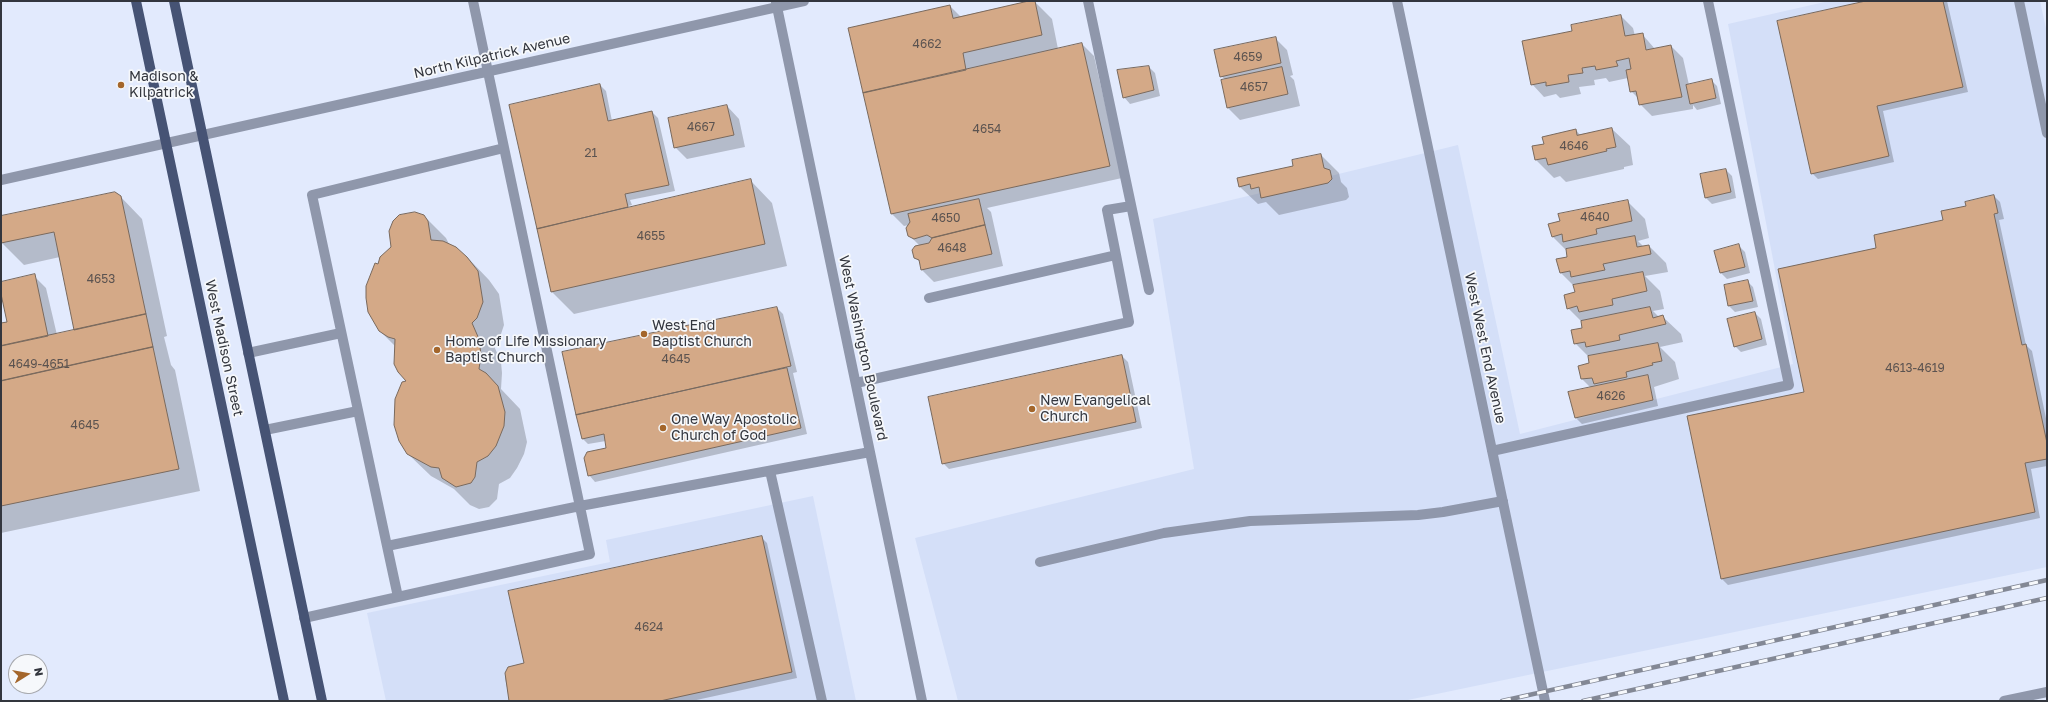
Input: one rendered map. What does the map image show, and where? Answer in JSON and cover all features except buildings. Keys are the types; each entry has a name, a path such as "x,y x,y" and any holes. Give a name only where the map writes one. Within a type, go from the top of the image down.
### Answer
{"main road":[{"name":"West Madison Street","path":"136,1 284,701"},
{"name":"West Madison Street","path":"174,1 322,701"}],"street":[{"path":"304,618 590,554 473,1"},
{"name":"North Kilpatrick Avenue","path":"1,180 488,72 777,4 804,1"},
{"path":"1088,1 1149,290"},
{"name":"West West End Avenue","path":"1397,1 1545,701"},
{"path":"1492,451 1789,385 1708,1"},
{"path":"2019,1 2047,133"},
{"name":"West Washington Boulevard","path":"777,4 922,701"},
{"path":"398,597 312,194 504,148"},
{"path":"856,383 1129,322 1107,210 1131,206"},
{"path":"929,298 1116,255"},
{"path":"248,353 342,333"},
{"path":"265,430 358,411"},
{"path":"387,546 580,506 870,452"},
{"path":"770,470 822,701"},
{"path":"1040,562 1164,533 1250,521 1418,515 1443,512 1503,500"},
{"path":"2004,701 2047,692"}],"shaded area":[{"path":"1829,1 2040,1 2047,33 2047,567 1403,701 958,701 915,538 1194,469 1153,219 1458,145 1520,434 1793,364 1728,24"},
{"path":"813,496 856,701 386,701 367,613 610,562 606,540"}],"railway":[{"path":"1502,701 2047,580"},
{"path":"1583,701 2047,598"}],"place":[{"name":"Madison & Kilpatrick","path":"121,85"},
{"name":"West End Baptist Church","path":"644,334"},
{"name":"Home of Life Missionary Baptist Church","path":"437,350"},
{"name":"New Evangelical Church","path":"1032,409"},
{"name":"One Way Apostolic Church of God","path":"663,428"}]}
